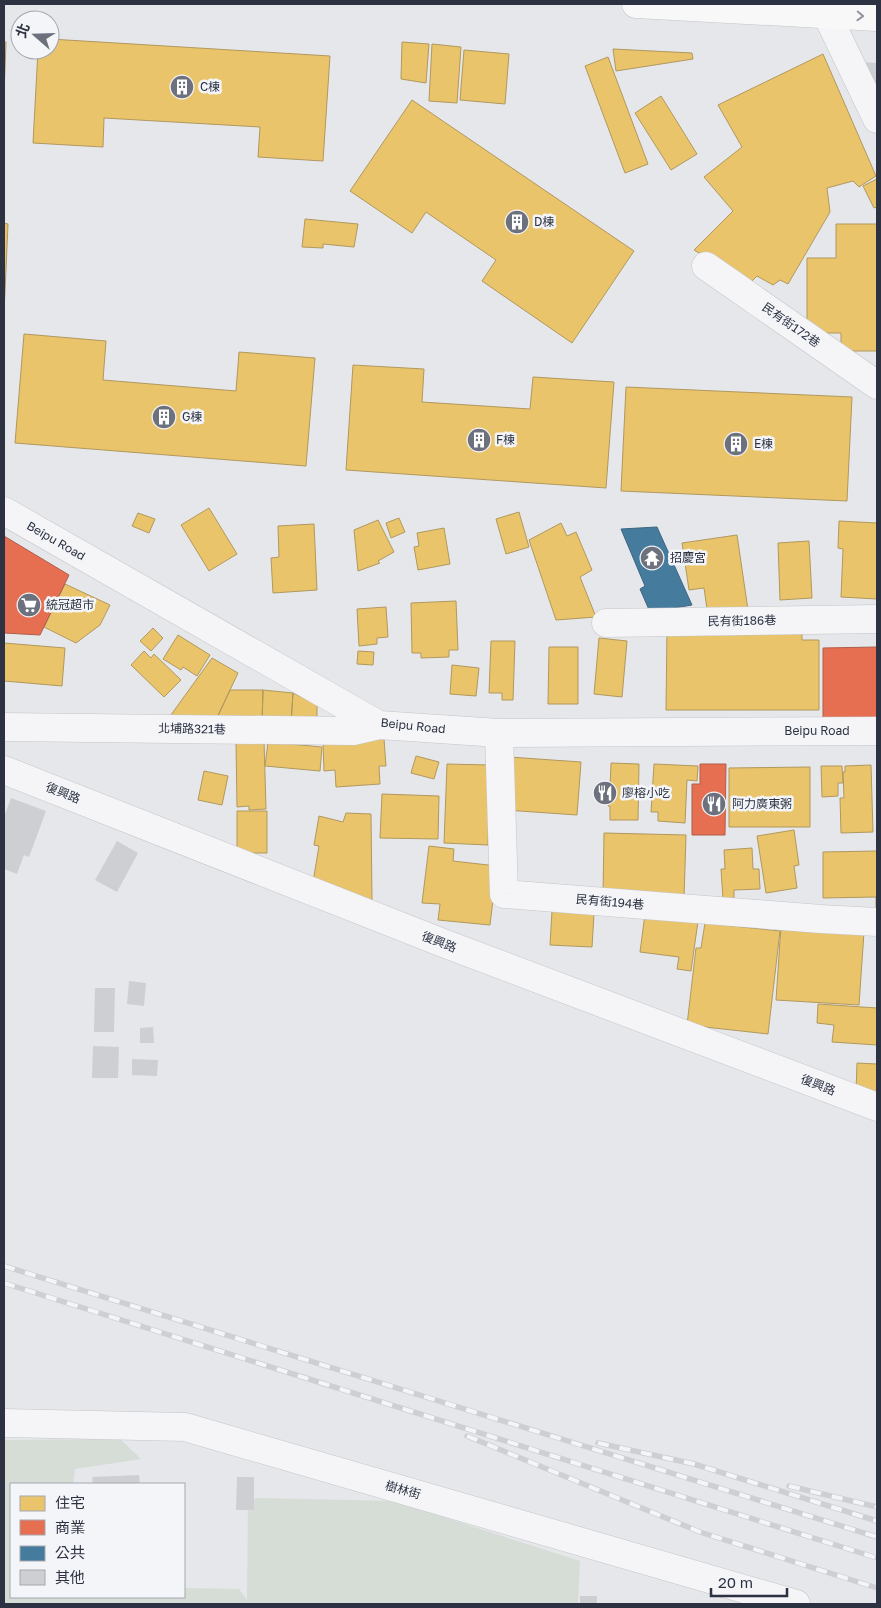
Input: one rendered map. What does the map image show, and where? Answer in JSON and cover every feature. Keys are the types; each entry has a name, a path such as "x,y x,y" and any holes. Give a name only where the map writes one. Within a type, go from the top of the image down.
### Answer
{"main road":[{"path":"636,4 877,16"}],"street":[{"path":"827,15 877,120"},
{"name":"民有街172巷","path":"706,266 877,385"},
{"name":"Beipu Road","path":"4,511 379,725 499,733 877,731"},
{"name":"民有街186巷","path":"606,623 877,619"},
{"name":"北埔路321巷","path":"4,727 353,731 379,725"},
{"name":"民有街194巷","path":"499,733 504,894 877,922"},
{"name":"復興路","path":"4,770 443,943 877,1107"},
{"name":"樹林街","path":"4,1423 185,1427 796,1604"}],"shaded area":[{"path":"120,1439 141,1459 75,1469 73,1483 10,1483 10,1598 185,1598 185,1588 239,1589 247,1600 248,1503 256,1498 393,1501 580,1561 578,1604 4,1604 4,1440"}],"building: 住宅":[{"name":"C棟","path":"60,40 330,56 323,161 258,157 260,127 104,118 103,147 33,143 37,60 60,60"},
{"path":"4,42 6,42 4,95"},
{"path":"402,42 429,44 426,83 401,79"},
{"path":"432,44 461,47 457,103 429,101"},
{"path":"613,49 692,53 693,59 616,71"},
{"path":"464,50 509,54 505,104 460,100"},
{"path":"823,54 876,176 859,187 853,181 827,188 830,212 788,284 780,280 773,285 757,276 751,282 694,250 733,211 704,177 742,147 718,105"},
{"path":"608,57 648,164 625,173 585,66"},
{"path":"661,96 697,154 671,170 635,113"},
{"name":"D棟","path":"412,100 634,251 572,343 482,281 496,260 426,212 412,233 350,191"},
{"path":"877,179 877,207 874,208 863,186"},
{"path":"305,219 358,224 354,247 323,244 323,248 302,247"},
{"path":"4,223 8,224 4,314"},
{"path":"836,224 877,224 877,351 841,351 841,333 807,333 807,258 836,258"},
{"name":"G棟","path":"24,334 106,341 103,380 236,391 239,352 315,358 306,466 15,443"},
{"name":"F棟","path":"353,365 424,369 422,402 530,409 533,377 614,382 606,488 346,470"},
{"name":"E棟","path":"626,387 852,397 847,501 621,491"},
{"path":"209,508 237,554 209,571 181,525"},
{"path":"519,512 529,547 506,554 496,519"},
{"path":"138,513 155,519 149,533 132,526"},
{"path":"399,518 405,532 391,538 386,523"},
{"path":"378,520 394,552 378,561 380,563 358,571 354,530"},
{"path":"839,521 877,523 877,599 841,597 843,549 838,548"},
{"path":"561,523 567,536 576,532 592,570 580,577 596,617 556,620 529,540"},
{"path":"314,524 317,590 273,593 271,558 279,557 278,526"},
{"path":"444,528 450,564 418,570 414,547 419,546 417,533"},
{"path":"737,535 748,610 708,616 704,588 689,590 682,543"},
{"path":"809,541 812,598 780,600 778,543"},
{"path":"65,584 110,605 100,625 76,643 44,627"},
{"path":"456,601 458,650 449,650 449,657 421,658 421,653 412,653 411,603"},
{"path":"386,607 388,637 377,638 377,644 359,646 357,609"},
{"path":"153,628 163,638 151,651 140,641"},
{"path":"667,629 802,630 802,640 819,640 819,710 666,710"},
{"path":"178,635 210,655 197,676 183,667 181,670 163,659"},
{"path":"599,638 627,641 622,697 594,694"},
{"path":"491,641 515,641 513,700 502,700 502,693 489,693"},
{"path":"4,643 65,648 62,686 4,681"},
{"path":"549,647 578,647 578,704 548,704"},
{"path":"144,651 151,658 154,654 181,680 164,697 131,665"},
{"path":"358,651 374,652 373,665 357,664"},
{"path":"212,658 238,673 215,722 168,719"},
{"path":"452,665 479,668 476,696 450,694"},
{"path":"230,690 263,690 262,723 215,722"},
{"path":"263,690 293,693 291,724 262,723"},
{"path":"293,693 317,704 317,725 291,724"},
{"path":"384,739 386,766 379,766 380,784 336,787 335,770 324,771 323,743"},
{"path":"264,740 266,809 249,810 249,806 237,807 236,741"},
{"path":"268,742 322,747 320,771 265,766"},
{"path":"416,756 439,762 434,779 411,773"},
{"path":"509,757 581,762 577,815 505,810"},
{"path":"611,763 639,764 638,820 610,820 608,789 610,789"},
{"path":"447,764 490,765 488,845 444,843"},
{"path":"654,764 698,766 697,781 687,780 685,823 658,821 658,812 651,812"},
{"path":"871,765 873,832 841,833 840,798 844,798 843,772 845,772 845,766"},
{"path":"821,766 842,766 843,783 838,783 838,796 822,797"},
{"path":"810,767 810,827 729,827 729,768"},
{"path":"204,771 228,776 222,805 198,800"},
{"path":"382,794 439,796 438,839 380,838"},
{"path":"237,811 267,811 267,853 237,853"},
{"path":"346,813 371,814 372,900 353,899 313,882 319,846 314,845 319,816 343,822"},
{"path":"794,830 799,865 794,866 797,888 766,893 757,836"},
{"path":"604,833 686,835 684,898 603,895"},
{"path":"429,846 454,849 453,861 497,866 490,925 438,920 440,904 422,903"},
{"path":"752,848 753,869 759,869 760,889 734,890 734,898 723,899 721,869 725,869 724,850"},
{"path":"877,851 877,909 876,897 823,898 823,852"},
{"path":"552,911 594,914 592,947 550,945"},
{"path":"645,914 698,921 691,971 677,969 679,957 640,952"},
{"path":"705,923 780,931 768,1034 687,1025 696,948 701,948"},
{"path":"781,926 864,932 859,1005 776,1000"},
{"path":"818,1004 877,1008 877,1045 832,1042 834,1025 817,1023"},
{"path":"857,1063 877,1064 877,1093 856,1092"}],"building: 商業":[{"name":"統冠超市","path":"4,536 69,575 40,635 4,633"},
{"path":"877,647 877,718 823,718 823,648"},
{"path":"700,764 726,764 725,835 692,835 692,784 700,784"}],"building: 公共":[{"name":"招慶宮","path":"657,527 692,605 650,612 640,589 645,586 621,529"}],"building: 其他":[{"path":"862,62 877,63 877,94"},
{"path":"11,798 46,811 29,857 24,855 17,874 4,869 4,817"},
{"path":"117,841 138,853 117,892 95,880"},
{"path":"129,981 146,983 144,1006 127,1004"},
{"path":"95,988 115,988 114,1032 94,1032"},
{"path":"153,1027 154,1043 140,1043 140,1028"},
{"path":"93,1046 119,1047 118,1078 92,1078"},
{"path":"132,1059 158,1060 157,1076 132,1075"},
{"path":"139,1475 140,1483 93,1483 92,1477"},
{"path":"237,1477 254,1477 254,1510 236,1510"},
{"path":"580,1596 597,1596 597,1604 580,1604"}],"railway":[{"path":"4,1266 877,1537"},
{"path":"4,1283 877,1558"},
{"path":"467,1436 700,1532 877,1588"},
{"path":"598,1443 694,1464 877,1521"},
{"path":"789,1486 877,1507"}],"place":[{"name":"C棟","path":"182,87"},
{"name":"D棟","path":"517,222"},
{"name":"G棟","path":"164,417"},
{"name":"F棟","path":"479,440"},
{"name":"E棟","path":"736,444"},
{"name":"招慶宮","path":"652,558"},
{"name":"統冠超市","path":"29,605"},
{"name":"廖榕小吃","path":"605,793"},
{"name":"阿力廣東粥","path":"714,804"}]}
